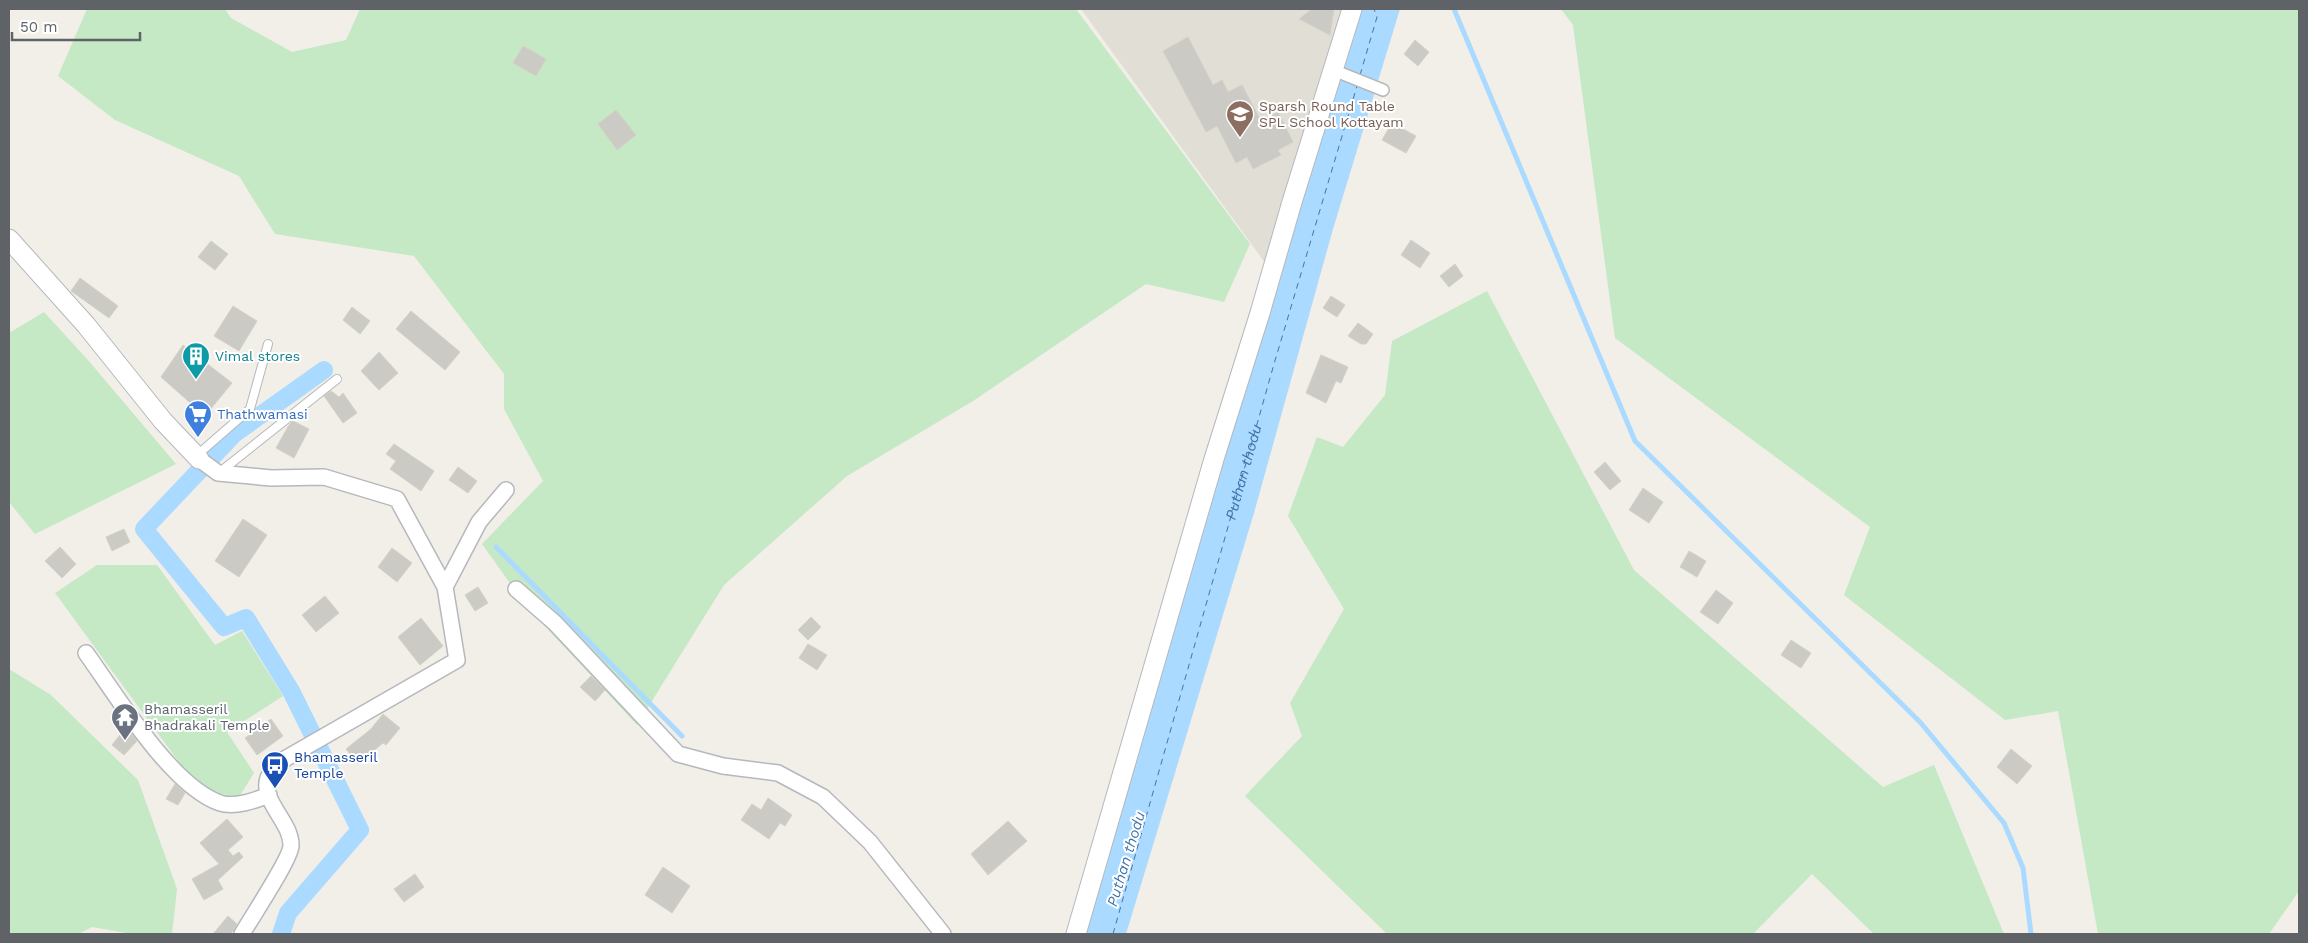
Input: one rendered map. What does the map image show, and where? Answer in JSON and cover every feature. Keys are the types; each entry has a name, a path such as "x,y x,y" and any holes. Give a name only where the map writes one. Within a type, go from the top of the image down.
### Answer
{"street":[{"path":"1076,934 1214,459 1352,9"},
{"path":"1333,70 1383,90"},
{"path":"9,239 86,325 163,421 206,464 271,478 324,477 397,499 444,587 457,660 276,764 268,778 269,795 289,834 291,848 242,934"},
{"path":"444,587 479,522 506,490"},
{"path":"516,589 555,623 678,754 723,766 778,773 823,797 870,842 943,934"},
{"path":"86,654 168,765 199,792 222,804 255,800 269,795"}],"lane":[{"path":"206,464 250,409 268,344"},
{"path":"206,464 337,379"}],"shaded area":[{"name":"Sparsh Round Table SPL School Kottayam","path":"1081,9 1344,9 1268,267"}],"green space":[{"path":"87,9 225,9 231,18 292,52 346,40 360,9 1076,9 1250,244 1224,302 1146,284 973,401 847,476 724,585 637,725 527,607 482,544 543,481 504,409 504,374 414,256 275,234 239,176 115,120 58,76"},
{"path":"1561,9 2299,9 2299,891 2269,934 2098,934 2058,711 2005,720 1844,595 1870,527 1615,338 1573,25"},
{"path":"1487,291 1634,570 1883,787 1934,765 2004,934 1874,934 1812,874 1753,934 1387,934 1245,796 1302,736 1290,703 1344,609 1288,516 1317,437 1343,447 1385,395 1392,341"},
{"path":"44,312 88,360 176,464 35,534 9,502 9,333"},
{"path":"97,565 157,565 215,645 242,631 283,696 227,732 254,773 239,797 211,792 184,769 55,593"},
{"path":"9,669 51,695 138,780 177,889 172,934 132,934 92,927 78,934 9,934"}],"water":[{"name":"Puthan thodu","path":"1361,9 1400,9 1333,229 1254,513 1126,934 1084,934 1270,304"}],"building":[{"path":"1312,9 1334,9 1330,35 1299,19"},
{"path":"1188,37 1213,85 1222,80 1228,92 1242,85 1261,121 1278,112 1293,142 1278,150 1281,155 1253,169 1247,157 1236,163 1217,126 1206,132 1163,51"},
{"path":"1415,40 1429,52 1418,66 1404,54"},
{"path":"523,46 546,59 536,76 513,63"},
{"path":"616,110 636,135 617,150 598,124"},
{"path":"1392,123 1416,136 1406,153 1382,140"},
{"path":"1411,240 1430,253 1420,268 1401,255"},
{"path":"211,241 228,254 215,270 198,257"},
{"path":"1455,264 1463,276 1449,287 1440,276"},
{"path":"80,278 118,306 109,318 71,291"},
{"path":"1331,296 1345,305 1337,317 1323,308"},
{"path":"233,306 257,321 239,351 214,336"},
{"path":"352,307 370,321 360,334 343,320"},
{"path":"411,311 460,352 445,370 396,329"},
{"path":"1358,323 1373,334 1366,344 1361,344 1348,336"},
{"name":"Vimal stores","path":"183,345 232,383 205,416 161,377"},
{"path":"379,352 398,373 379,390 361,371"},
{"path":"1321,355 1348,367 1341,383 1336,381 1326,403 1306,393"},
{"path":"331,391 339,397 343,393 357,413 343,423 324,396"},
{"path":"293,421 309,429 294,458 276,448"},
{"path":"394,444 434,471 421,491 390,469 396,461 386,454"},
{"path":"1605,462 1621,481 1610,490 1594,472"},
{"path":"458,467 477,481 468,493 449,480"},
{"path":"1643,488 1663,502 1649,523 1629,510"},
{"path":"243,519 267,535 239,577 215,561"},
{"path":"124,529 130,542 112,551 106,537"},
{"path":"60,547 76,564 62,578 45,561"},
{"path":"392,548 412,563 397,582 378,567"},
{"path":"1689,551 1706,561 1697,577 1680,567"},
{"path":"478,587 488,603 475,611 465,595"},
{"path":"1716,590 1733,603 1718,624 1700,612"},
{"path":"325,596 339,613 316,632 302,615"},
{"path":"811,617 821,627 808,640 798,630"},
{"path":"421,618 443,646 420,665 398,637"},
{"path":"1791,640 1811,653 1801,668 1781,655"},
{"path":"808,644 827,655 817,670 799,658"},
{"path":"591,676 605,690 595,701 580,687"},
{"path":"383,714 400,728 386,745 383,743 358,764 346,749 371,729"},
{"path":"271,719 283,736 257,755 245,738"},
{"name":"Bhamasseril Bhadrakali Temple","path":"126,727 137,741 124,755 112,745"},
{"path":"2011,749 2032,766 2017,784 1997,767"},
{"path":"175,784 185,793 178,805 166,799"},
{"path":"768,798 792,815 785,826 780,823 769,839 741,820 752,804 761,810"},
{"path":"227,819 243,837 228,850 233,856 239,852 243,857 218,880 223,889 204,900 192,879 219,864 200,843"},
{"path":"1008,821 1027,841 988,875 971,854"},
{"path":"663,867 690,886 672,913 645,895"},
{"path":"415,874 424,887 404,902 394,889"},
{"path":"228,916 237,924 234,930 230,934 213,934"}],"waterway":[{"path":"1454,9 1635,441 1920,722 2004,823 2023,868 2031,934"},
{"path":"281,934 288,913 360,830 291,691 246,618 224,627 144,529 234,434 324,370"},
{"path":"496,547 682,736"}],"ferry route":[{"path":"1360,75 1377,17 1374,9"},
{"path":"1113,934 1274,364 1357,86"}],"place":[{"name":"Sparsh Round Table SPL School Kottayam","path":"1240,138"},
{"name":"Vimal stores","path":"196,380"},
{"name":"Thathwamasi","path":"198,438"},
{"name":"Bhamasseril Bhadrakali Temple","path":"125,741"},
{"name":"Bhamasseril Temple","path":"275,789"}]}
